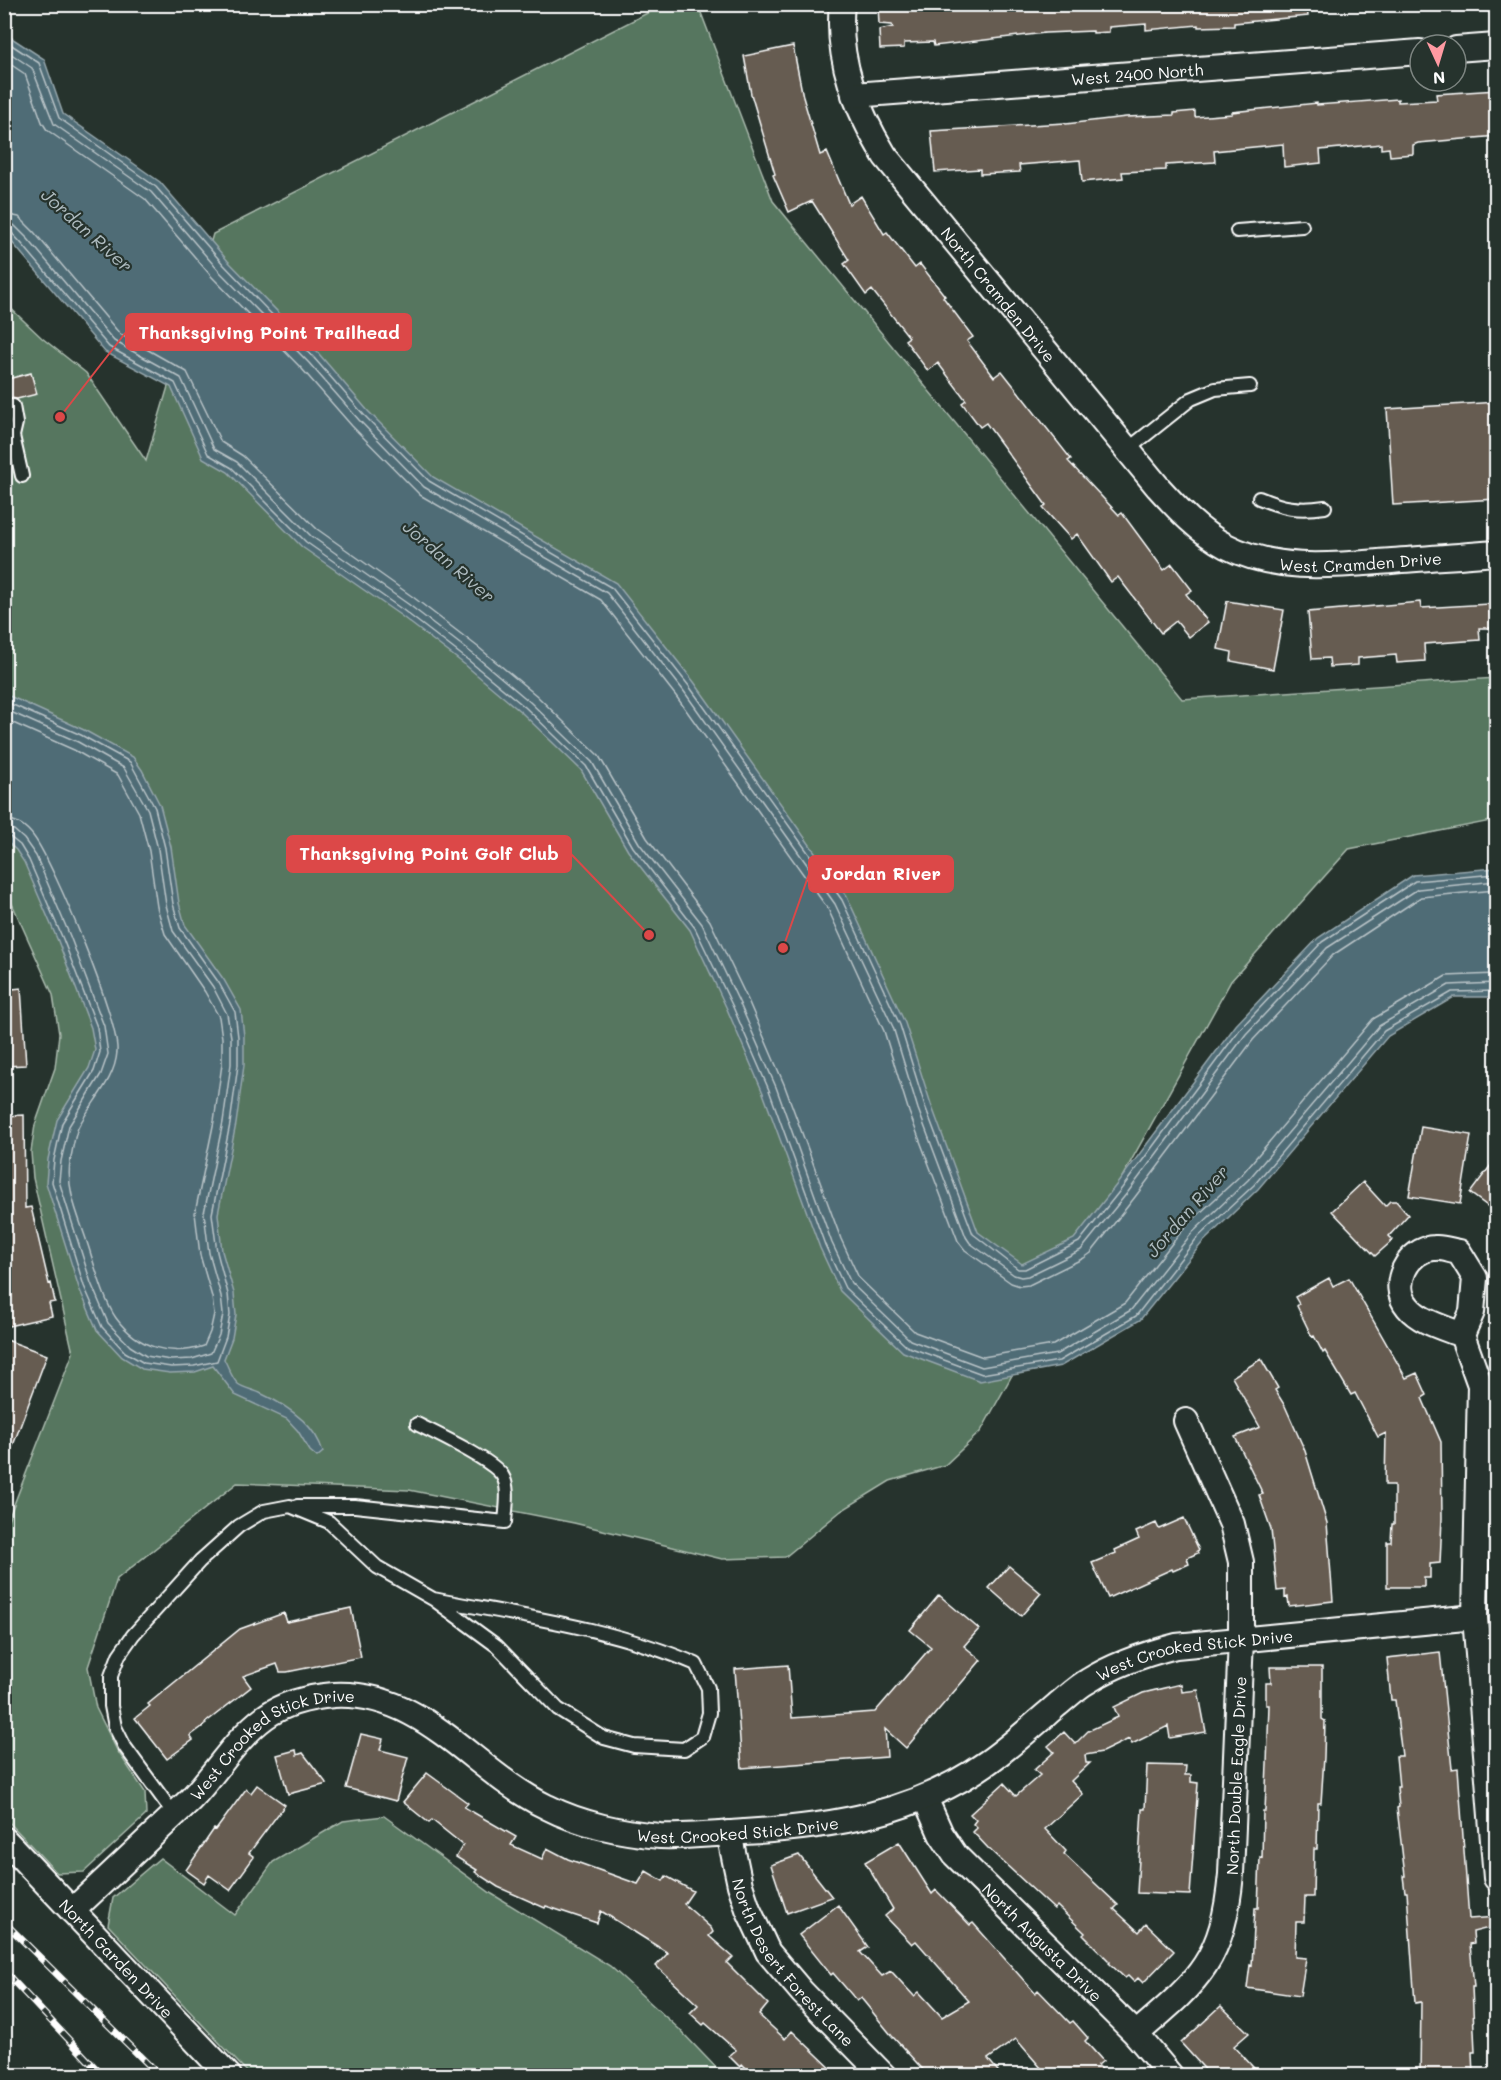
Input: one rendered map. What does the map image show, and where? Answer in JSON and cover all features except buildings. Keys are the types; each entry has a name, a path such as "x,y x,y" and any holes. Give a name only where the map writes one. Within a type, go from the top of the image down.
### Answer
{"street":[{"name":"North Cramden Drive","path":"842,4 843,57 854,95 870,131 885,156 1158,487 1185,516 1226,546"},
{"path":"1468,48 1497,46"},
{"name":"West 2400 North","path":"854,95 1408,53"},
{"name":"West Cramden Drive","path":"1226,546 1256,559 1291,565 1338,565 1497,553"},
{"path":"1462,1335 1480,1385 1475,1617 1497,1878"},
{"name":"North Double Eagle Drive","path":"1136,2034 1180,1996 1196,1980 1207,1964 1223,1929 1231,1874 1241,1639 1241,1562 1238,1544 1222,1499 1186,1421"},
{"name":"West Crooked Stick Drive","path":"72,1911 205,1784 247,1732 268,1715 294,1703 319,1696 349,1695 374,1698 398,1706 441,1731 505,1783 547,1808 574,1818 632,1832 661,1836 729,1833 826,1825 890,1811 926,1798 982,1766 1086,1682 1116,1666 1147,1654 1176,1646 1475,1617"},
{"name":"North Augusta Drive","path":"926,1798 941,1834 955,1855 1136,2034 1171,2076"},
{"name":"North Desert Forest Lane","path":"729,1833 740,1885 748,1909 768,1952 802,1992 884,2076"},
{"name":"North Garden Drive","path":"4,1839 229,2076"}],"lane":[{"path":"1237,231 1302,226"},
{"path":"1127,450 1191,399 1215,389 1250,387"},
{"path":"14,406 16,423 13,436 22,476"},
{"path":"1259,498 1280,507 1303,510 1325,507"},
{"path":"174,1814 125,1747 115,1726 111,1706 111,1676 119,1655 133,1635 200,1561 239,1526 264,1511 290,1506 355,1506 506,1522 506,1488 501,1475 479,1457 417,1424"},
{"path":"290,1506 329,1522 377,1567 433,1599 497,1646 558,1709 604,1738 634,1746 684,1749 702,1737 709,1713 708,1688 696,1664 662,1649 566,1624 433,1599"}],"green space":[{"path":"663,5 698,5 773,201 1182,699 1496,678 1496,820 1349,849 1231,981 981,1431 945,1465 890,1481 841,1511 785,1557 722,1559 574,1523 409,1490 237,1483 117,1579 88,1667 96,1708 117,1750 145,1792 146,1815 84,1872 57,1873 5,1818 4,1530 73,1353 33,1178 31,1152 35,1125 55,1068 59,1034 53,995 5,888 5,303 42,338 86,373 146,461 213,234"},
{"path":"384,1816 492,1894 610,1966 679,2029 723,2075 250,2075 108,1925 113,1898 160,1858 235,1915 273,1862 343,1821"}],"water":[{"path":"4,33 44,59 63,114 160,182 228,261 319,354 368,411 433,477 616,583 694,682 847,897 905,1023 931,1104 978,1232 1022,1264 1074,1239 1236,1025 1318,938 1413,875 1496,868 1496,997 1454,997 1388,1036 1258,1189 1202,1243 1140,1320 1061,1366 980,1381 903,1352 840,1291 820,1248 763,1093 690,930 628,851 581,770 521,712 464,664 400,615 302,547 228,472 203,458 171,387 105,352 5,234"},
{"path":"5,694 84,730 133,757 160,805 171,847 179,903 185,925 224,980 241,1010 244,1065 236,1124 218,1214 222,1251 234,1293 236,1315 232,1338 224,1359 238,1384 280,1403 306,1424 313,1432 323,1452 317,1457 287,1419 235,1395 213,1366 195,1372 170,1373 142,1369 122,1357 97,1330 79,1288 46,1183 48,1159 57,1120 89,1068 95,1050 91,1028 58,941 24,862 5,840"}],"railway":[{"path":"4,1922 160,2076"},
{"path":"4,1971 103,2076"}],"place":[{"name":"Thanksgiving Point Trailhead","path":"60,417"},
{"name":"Thanksgiving Point Golf Club","path":"649,935"},
{"name":"Jordan River","path":"783,948"}]}
